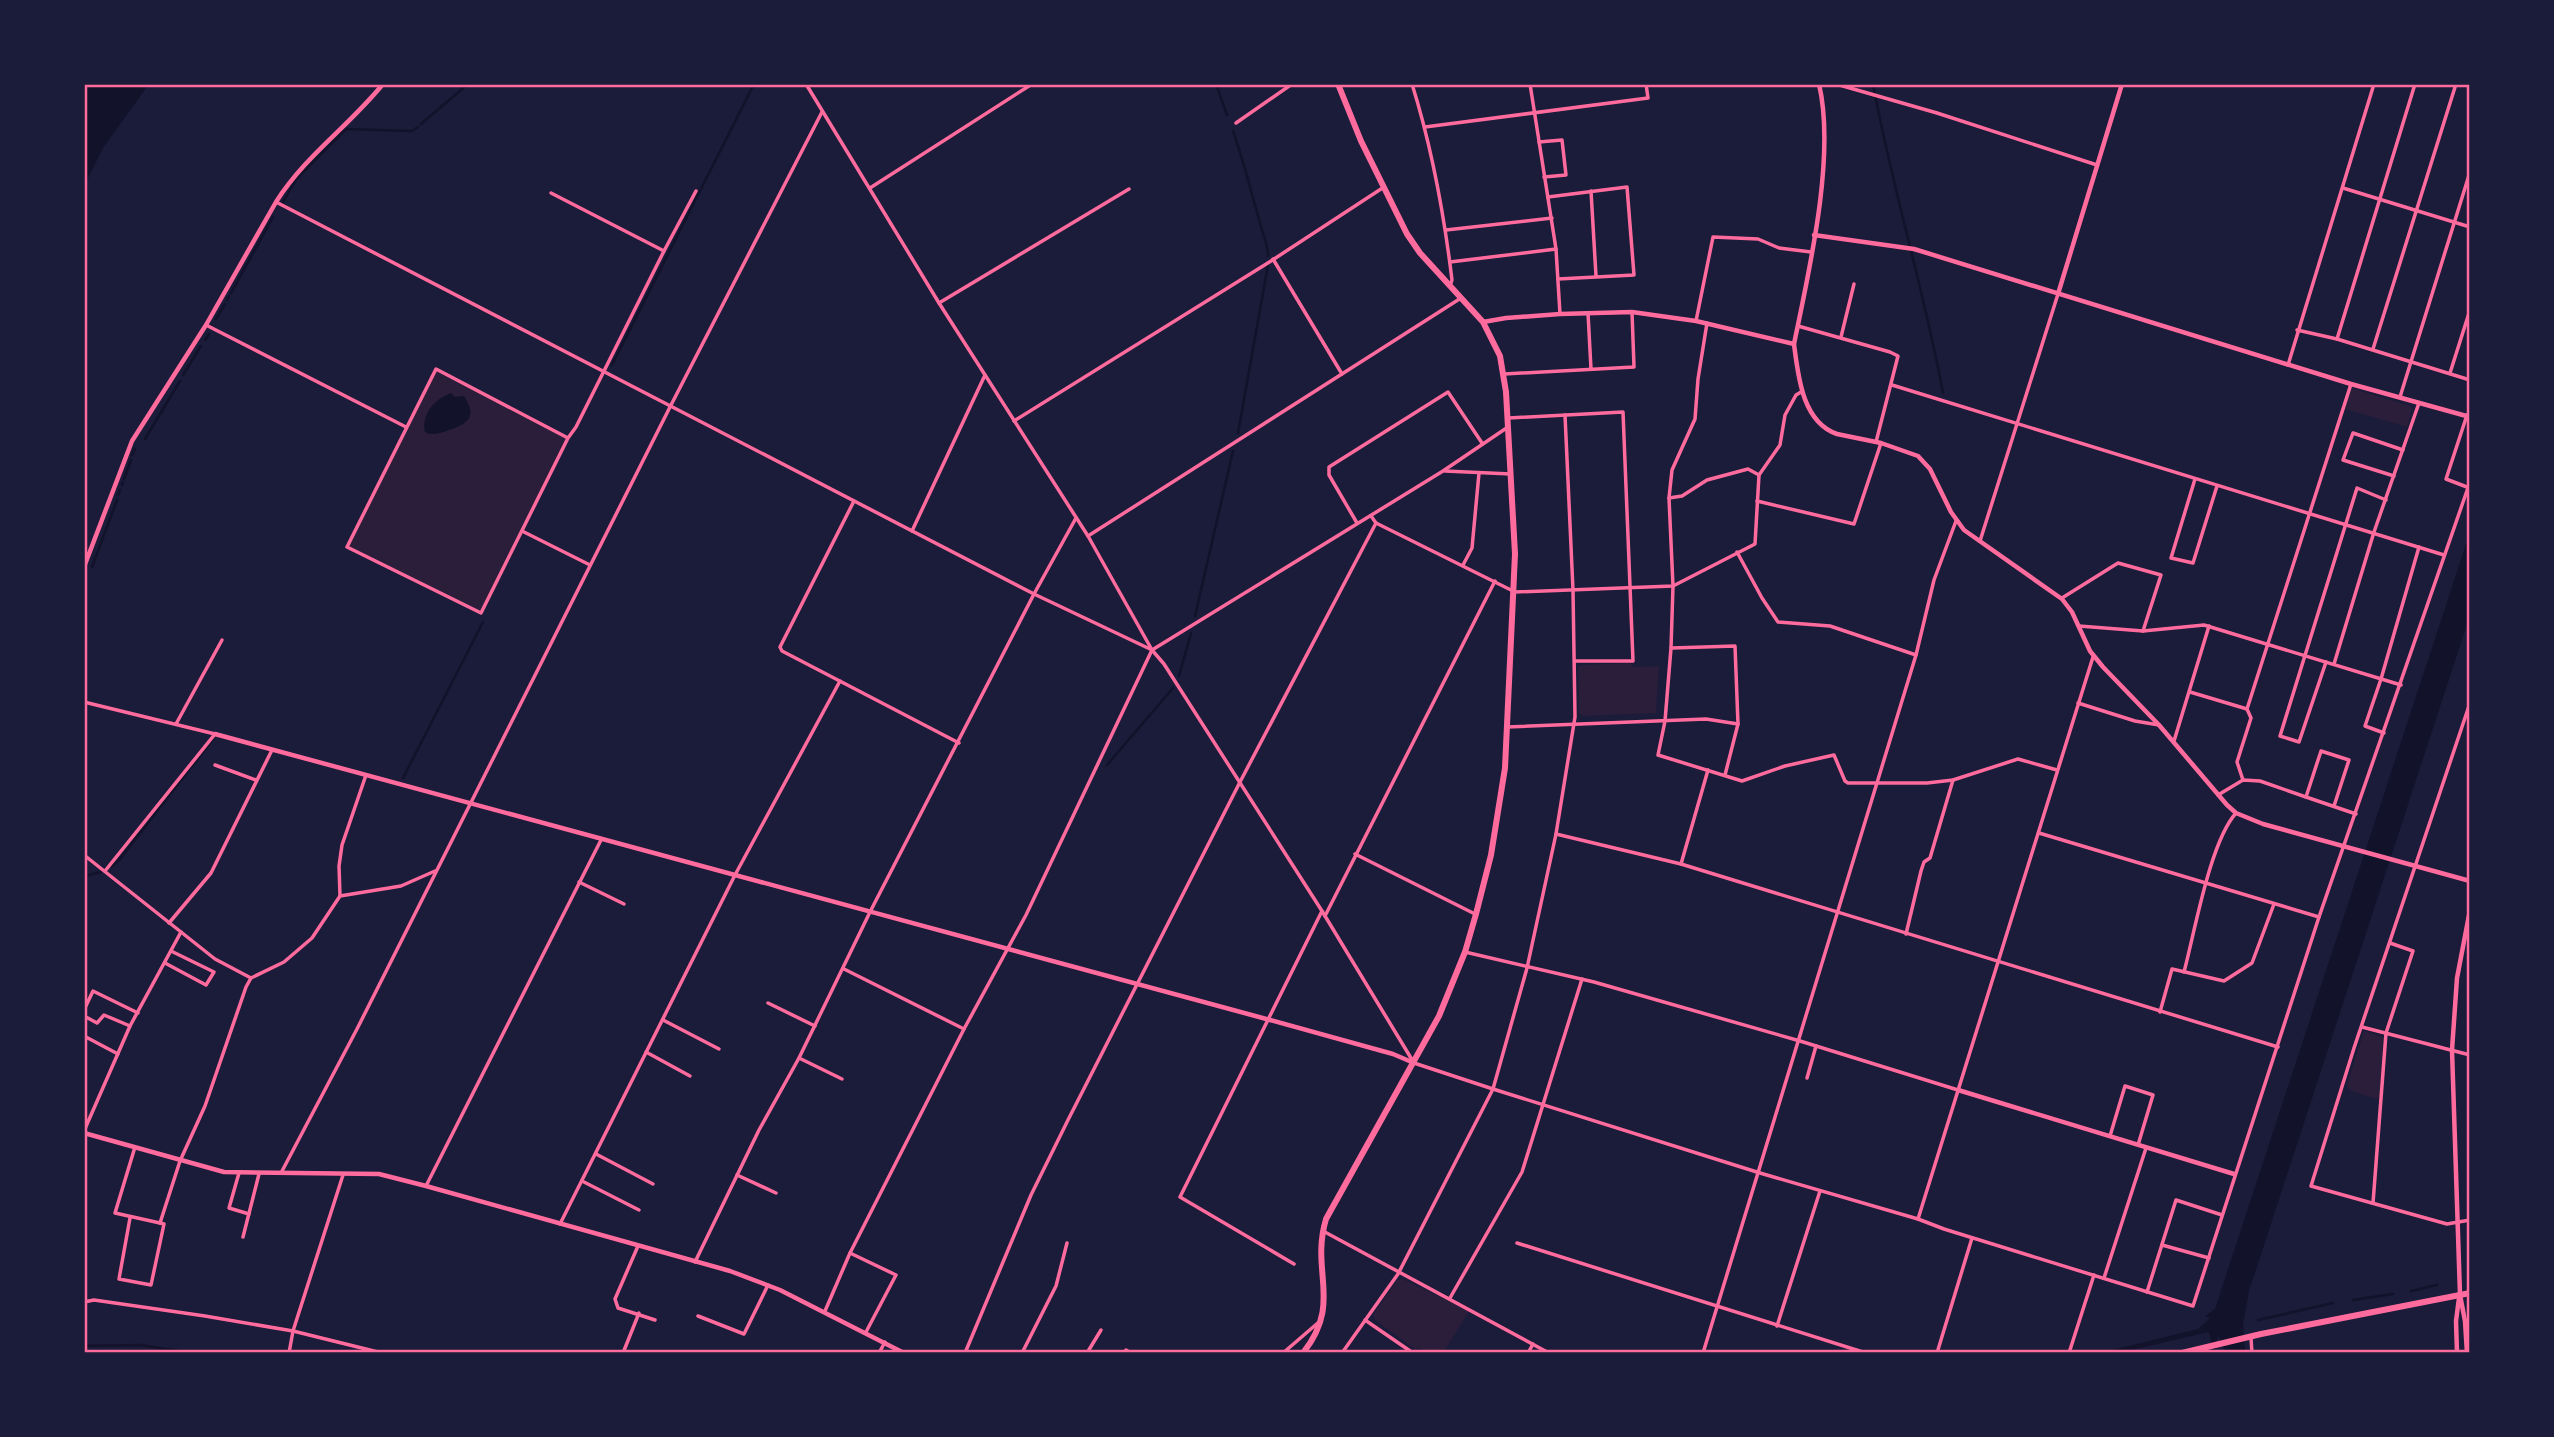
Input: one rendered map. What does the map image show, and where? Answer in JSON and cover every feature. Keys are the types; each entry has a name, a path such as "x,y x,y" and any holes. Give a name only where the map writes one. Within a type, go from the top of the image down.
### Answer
{"main road":[{"path":"1303,1353 1322,1319 1325,1292 1320,1265 1322,1231 1330,1210 1439,1016 1465,952 1476,914 1497,822 1505,768 1515,592 1511,474 1504,374 1500,356 1483,322 1420,253 1407,234 1349,113 1340,84"},
{"path":"2182,1353 2470,1293"}],"street":[{"path":"84,567 132,442 206,325 288,182 383,84"},
{"path":"806,84 939,303 1088,536 1152,650 1164,664 1322,911 1414,1063"},
{"path":"870,188 1032,84"},
{"path":"1236,123 1292,84"},
{"path":"1412,84 1426,127 1446,230 1452,280 1450,286"},
{"path":"1530,84 1552,218 1560,314"},
{"path":"1426,127 1648,98 1646,84"},
{"path":"1811,84 1836,84 2097,165"},
{"path":"1980,541 2122,84"},
{"path":"2288,365 2374,84"},
{"path":"2337,338 2415,84"},
{"path":"2373,349 2456,84"},
{"path":"1819,85 1825,136 1814,235 1794,344 1801,392 1821,425 1828,431 1909,452 1924,461 1956,521 2062,598 2093,657 2159,725 2236,813 2263,824 2345,848 2470,881"},
{"path":"281,1173 438,870 670,407 823,111"},
{"path":"1539,142 1562,140 1566,174 1544,177"},
{"path":"2400,397 2470,172"},
{"path":"1014,421 1384,187"},
{"path":"1548,197 1627,187 1634,275 1558,279"},
{"path":"2343,188 2470,228"},
{"path":"939,303 1129,189"},
{"path":"568,438 436,369 346,547 481,613 696,191"},
{"path":"1591,191 1596,277"},
{"path":"551,193 664,251"},
{"path":"276,202 1034,594 1152,650"},
{"path":"1446,230 1552,218"},
{"path":"84,702 215,734 1392,1054 1493,1090 2193,1306 2319,917 2469,485 2446,479 2468,416 2351,384 1914,249 1814,235"},
{"path":"1696,321 1713,237 1758,239 1779,248 1811,252"},
{"path":"1450,262 1556,249"},
{"path":"1273,259 1342,374"},
{"path":"1841,337 1854,284"},
{"path":"1088,536 1461,298"},
{"path":"2450,373 2470,310"},
{"path":"1504,374 1634,366 1632,312"},
{"path":"1483,322 1560,314 1632,312 1707,323 1794,344"},
{"path":"1588,313 1591,369"},
{"path":"1707,323 1695,419 1672,470 1669,498 1673,586 1671,648 1665,721 1658,755 1742,781 1785,766 1834,755 1845,781 1927,783 1953,780 2018,759 2057,770"},
{"path":"206,325 406,427"},
{"path":"1757,501 1854,524 1892,385 1898,356 1798,326"},
{"path":"2297,330 2337,338 2470,380"},
{"path":"912,531 985,374"},
{"path":"2243,780 2237,762 2251,719 2247,709 2351,384"},
{"path":"1892,385 2444,555"},
{"path":"1357,523 1329,475 1329,467 1447,392 1482,443"},
{"path":"1371,516 1376,523 1515,592 1673,586 1755,544 1759,475 1780,445 1785,415 1801,392"},
{"path":"2334,664 2374,532 2419,402"},
{"path":"1507,418 1623,412 1633,661 1575,661"},
{"path":"1342,1353 1398,1274 1493,1090 1527,968 1556,834 1574,724 1573,590 1565,415"},
{"path":"825,1311 850,1252 964,1029 1026,915 1152,650 1443,471 1508,427"},
{"path":"2394,476 2343,460 2353,433 2403,450"},
{"path":"1669,498 1682,496 1707,480 1748,469 1759,475"},
{"path":"1443,471 1511,474"},
{"path":"1463,565 1472,548 1479,473"},
{"path":"2195,479 2171,558 2193,563 2217,486"},
{"path":"2326,662 2298,743 2280,736 2357,488 2386,500"},
{"path":"854,501 780,646 782,651 959,743"},
{"path":"695,1262 844,969 870,912 1076,518"},
{"path":"1703,1353 1839,912 1916,654 1934,580 1956,521"},
{"path":"965,1353 1031,1195 1240,782 1376,523"},
{"path":"522,531 590,565"},
{"path":"2384,733 2365,726 2419,547"},
{"path":"1737,552 1778,622 1830,626 1916,654"},
{"path":"2062,598 2118,563 2161,575 2143,631"},
{"path":"1325,916 1495,581"},
{"path":"2079,626 2143,631 2209,626 2401,685"},
{"path":"2173,741 2209,626"},
{"path":"176,724 222,640"},
{"path":"1671,648 1735,646 1738,724 1726,775"},
{"path":"1918,1219 2093,657"},
{"path":"560,1224 735,875 840,681"},
{"path":"2190,692 2247,709"},
{"path":"2078,703 2135,721 2159,725"},
{"path":"2470,703 2361,1027 2311,1186 2446,1224 2470,1220"},
{"path":"1507,727 1706,719 1738,724"},
{"path":"105,871 215,734"},
{"path":"169,923 211,873 272,750"},
{"path":"2306,797 2321,751 2349,760 2334,806"},
{"path":"215,765 257,781"},
{"path":"1681,864 1708,769"},
{"path":"160,1223 180,1161 205,1106 246,987 251,978 284,962 312,938 340,896 339,866 342,845 366,775"},
{"path":"1906,934 1921,871 1924,862 1930,858 1953,780"},
{"path":"2218,795 2243,780 2260,781 2356,814"},
{"path":"2183,972 2206,883 2227,824 2236,813"},
{"path":"2039,833 2319,917"},
{"path":"1556,834 1681,864 2278,1047"},
{"path":"426,1186 601,840"},
{"path":"1355,854 1476,914"},
{"path":"84,855 215,959 251,978"},
{"path":"340,896 401,886 438,870"},
{"path":"579,882 624,904"},
{"path":"2160,1012 2172,968 2224,981 2252,963 2274,904"},
{"path":"2467,1353 2456,1223 2452,1050 2457,978 2470,910"},
{"path":"1294,1264 1180,1197 1322,911"},
{"path":"181,932 130,1026 84,1132 224,1172 379,1174 426,1186 768,1285 825,1311 904,1353"},
{"path":"2373,1203 2386,1033 2413,951 2390,943"},
{"path":"164,963 205,985 214,972 171,951"},
{"path":"1465,952 1582,979 1800,1041 2234,1174"},
{"path":"844,969 964,1029"},
{"path":"1450,1298 1522,1172 1582,979"},
{"path":"84,1010 93,991 138,1013"},
{"path":"768,1003 815,1026"},
{"path":"84,1016 97,1023 104,1015 130,1026"},
{"path":"663,1020 719,1049"},
{"path":"2361,1027 2470,1055"},
{"path":"84,1036 118,1054"},
{"path":"1807,1078 1816,1046"},
{"path":"646,1052 690,1076"},
{"path":"799,1058 842,1079"},
{"path":"2110,1137 2125,1086 2153,1095 2138,1145"},
{"path":"130,1218 119,1279 151,1286 164,1224 115,1213 135,1147"},
{"path":"2104,1278 2147,1148"},
{"path":"595,1153 653,1184"},
{"path":"239,1173 229,1208 249,1214"},
{"path":"243,1237 259,1174"},
{"path":"289,1353 293,1331 343,1175"},
{"path":"737,1175 776,1193"},
{"path":"582,1181 639,1210"},
{"path":"1777,1325 1820,1191"},
{"path":"2147,1292 2176,1200 2222,1214"},
{"path":"1322,1231 1549,1353"},
{"path":"1937,1353 1972,1238"},
{"path":"1022,1353 1056,1286 1067,1243"},
{"path":"1517,1243 1866,1353"},
{"path":"2162,1245 2209,1258"},
{"path":"638,1246 615,1298 618,1308 655,1320"},
{"path":"850,1252 896,1275 866,1332"},
{"path":"2070,1353 2069,1347 2094,1275"},
{"path":"698,1316 744,1334 768,1285"},
{"path":"2457,1353 2456,1321 2460,1295"},
{"path":"84,1303 93,1300 293,1331 383,1353"},
{"path":"623,1353 639,1313"},
{"path":"1283,1353 1322,1319"},
{"path":"1366,1320 1413,1353"},
{"path":"1087,1353 1101,1330"},
{"path":"2249,1337 2252,1353"},
{"path":"879,1353 885,1342"},
{"path":"1528,1353 1533,1344"},
{"path":"1124,1353 1126,1350 1131,1353"}],"shaded area":[{"path":"84,84 149,84 103,148 84,186"},
{"path":"436,369 568,438 481,613 347,547"},
{"path":"2351,388 2410,406 2412,409 2407,427 2345,409"},
{"path":"451,393 455,397 464,396 470,408 470,417 442,433 425,432 427,413 440,399"},
{"path":"2470,532 2470,615 2249,1291 2243,1325 2245,1353 2226,1353 2218,1335 2215,1353 2212,1353 2208,1332 2119,1353 2100,1353 2198,1329 2210,1318 2205,1316 2215,1309"},
{"path":"1631,663 1632,667 1659,666 1656,713 1583,716 1579,713 1578,667"},
{"path":"2364,1031 2383,1037 2380,1096 2376,1099 2349,1090 2347,1085"},
{"path":"1403,1279 1469,1311 1443,1353 1427,1353 1418,1347 1416,1350 1375,1320 1373,1315 1397,1280"}],"waterway":[{"path":"421,124 468,84"},
{"path":"612,365 754,84"},
{"path":"1216,84 1227,115"},
{"path":"1873,84 1943,393"},
{"path":"282,204 297,178 346,129 412,131 418,127"},
{"path":"1233,131 1268,256"},
{"path":"231,293 273,217"},
{"path":"1238,433 1268,265"},
{"path":"227,300 229,296"},
{"path":"216,319 225,304"},
{"path":"205,340 209,334"},
{"path":"183,375 201,346"},
{"path":"145,439 180,381"},
{"path":"132,455 135,449"},
{"path":"1195,616 1233,451"},
{"path":"124,479 131,460"},
{"path":"118,495 120,490"},
{"path":"92,567 117,500"},
{"path":"403,778 483,622"},
{"path":"1179,676 1191,633"},
{"path":"1107,765 1173,688"},
{"path":"111,867 213,739"},
{"path":"84,876 101,872"},
{"path":"2411,1291 2437,1285"},
{"path":"2353,1300 2393,1294"},
{"path":"2258,1320 2333,1303"},
{"path":"84,1346 140,1345 193,1353"}]}
